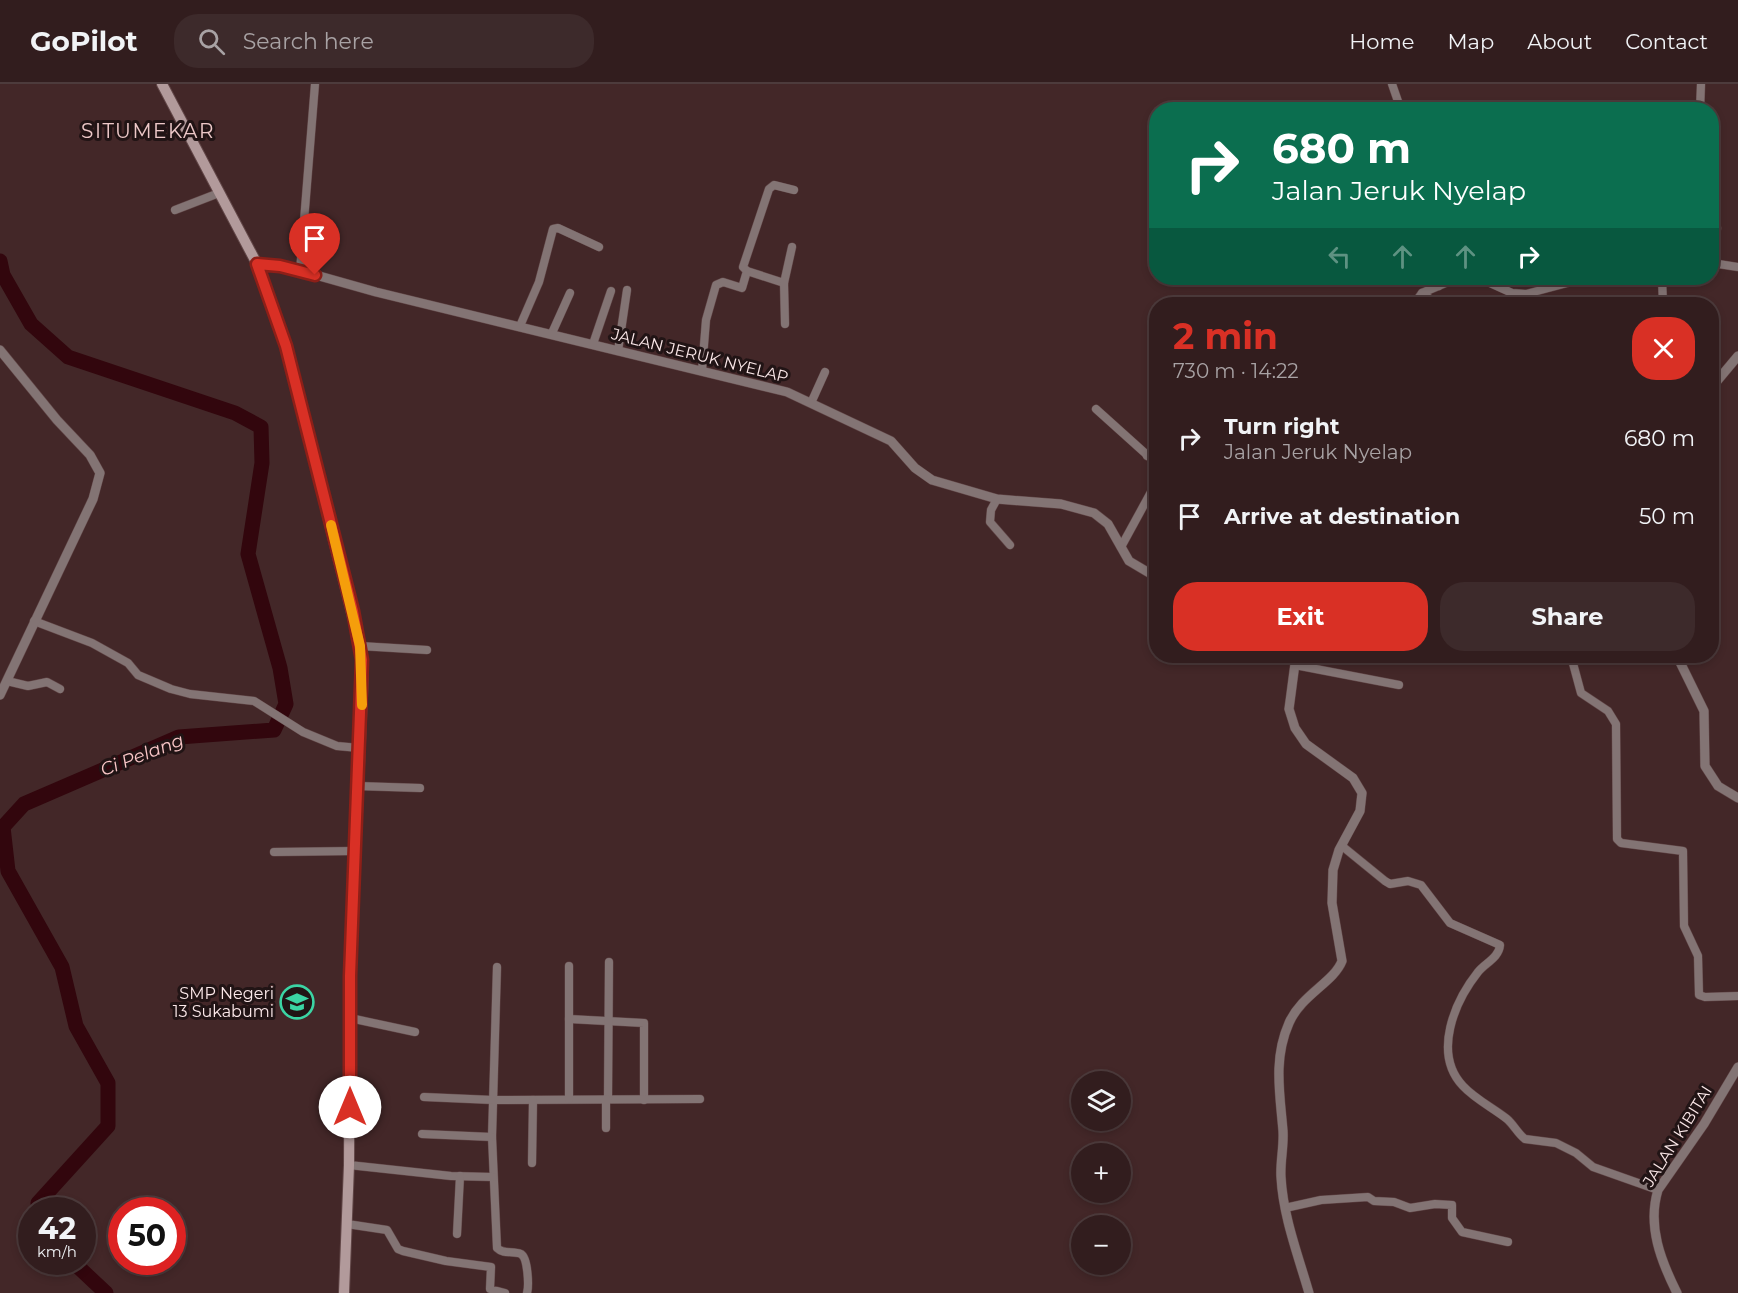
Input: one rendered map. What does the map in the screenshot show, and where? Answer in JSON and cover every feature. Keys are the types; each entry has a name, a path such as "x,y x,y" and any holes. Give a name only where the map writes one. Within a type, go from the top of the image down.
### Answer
{"main road":[{"path":"162,84 257,264 286,346 360,646 363,675 355,851 350,1018 349,1165 344,1293"}],"street":[{"path":"300,271 315,84"},
{"path":"1392,84 1398,102"},
{"path":"1700,102 1701,84"},
{"path":"784,283 743,268 771,187 794,190"},
{"path":"175,210 219,192"},
{"path":"520,326 539,282 553,229 558,228 599,247"},
{"path":"785,324 784,283 792,247"},
{"name":"JALAN JERUK NYELAP","path":"257,264 300,271 376,292 771,387 811,403 891,441 926,477 997,499 1061,504 1089,511 1108,524 1133,565 1149,573"},
{"path":"1719,264 1738,267"},
{"path":"702,370 706,320 716,285 723,282 742,288 747,271"},
{"path":"1494,285 1512,293 1526,294 1560,285"},
{"path":"1419,297 1422,293 1439,286"},
{"path":"618,351 627,290"},
{"path":"593,344 611,291"},
{"path":"552,333 570,292"},
{"path":"1422,293 1427,297"},
{"path":"0,350 57,420 90,455 100,472 93,499 0,695"},
{"path":"1719,379 1738,356"},
{"path":"811,403 825,372"},
{"path":"1096,409 1147,456 1149,454"},
{"path":"1121,547 1149,496"},
{"path":"997,499 991,510 990,522 1010,545"},
{"path":"34,621 92,642 128,663 136,674 171,689 199,696 250,700 303,732 337,746 359,748"},
{"path":"360,646 427,650"},
{"path":"1296,663 1289,709 1295,728 1306,744 1347,772 1362,793 1360,811 1342,846 1333,870 1332,891 1342,961 1330,978 1299,1006 1286,1031 1280,1052 1278,1076 1284,1145 1280,1175 1285,1208 1308,1293"},
{"path":"1308,663 1399,685"},
{"path":"1573,663 1581,693 1608,711 1616,724 1617,839 1622,843 1683,850 1683,917 1685,930 1698,956 1699,995 1705,997 1738,996"},
{"path":"1680,663 1704,711 1705,766 1718,786 1738,798"},
{"path":"7,681 28,686 46,682 60,689"},
{"path":"357,786 420,788"},
{"path":"1342,846 1390,884 1408,881 1421,885 1450,923 1500,945 1498,953 1477,973 1463,994 1451,1023 1449,1041 1452,1064 1462,1086 1510,1121 1525,1139 1548,1144 1556,1143 1576,1153 1593,1167 1658,1190"},
{"path":"274,852 355,851"},
{"path":"606,1128 609,962"},
{"path":"569,966 569,1099"},
{"path":"497,967 492,1137 497,1248 501,1252 521,1254 524,1258 529,1287 526,1293"},
{"path":"350,1018 415,1032"},
{"path":"569,1019 637,1021 645,1025 644,1100"},
{"name":"JALAN KIBITAI","path":"1677,1293 1665,1271 1655,1233 1654,1204 1658,1190 1704,1124 1738,1066"},
{"path":"424,1097 494,1100 700,1099"},
{"path":"532,1163 533,1100"},
{"path":"422,1134 492,1137"},
{"path":"349,1165 460,1176 494,1177"},
{"path":"457,1234 460,1176"},
{"path":"1285,1208 1321,1200 1368,1197 1374,1201 1394,1202 1410,1208 1446,1204 1452,1205 1452,1218 1462,1232 1508,1242"},
{"path":"347,1224 387,1230 403,1251 446,1261 491,1267 490,1289 505,1293"}],"waterway":[{"name":"Ci Pelang","path":"0,261 3,275 31,324 68,357 235,413 261,427 262,463 248,554 280,668 286,704 274,730 179,737 24,804 3,827 8,871 62,967 76,1026 108,1083 108,1126 43,1197"},
{"name":"Ci Pelang","path":"87,1275 106,1293"}],"slow traffic":[{"path":"331,525 360,646 363,675 362,705"}],"place":[{"name":"SMP Negeri 13 Sukabumi","path":"297,1002"}],"district":[{"name":"SITUMEKAR","path":"148,131"}],"route":[{"path":"315,275 291,268 257,264 286,346 353,611 362,660 350,976 350,1107"}]}
